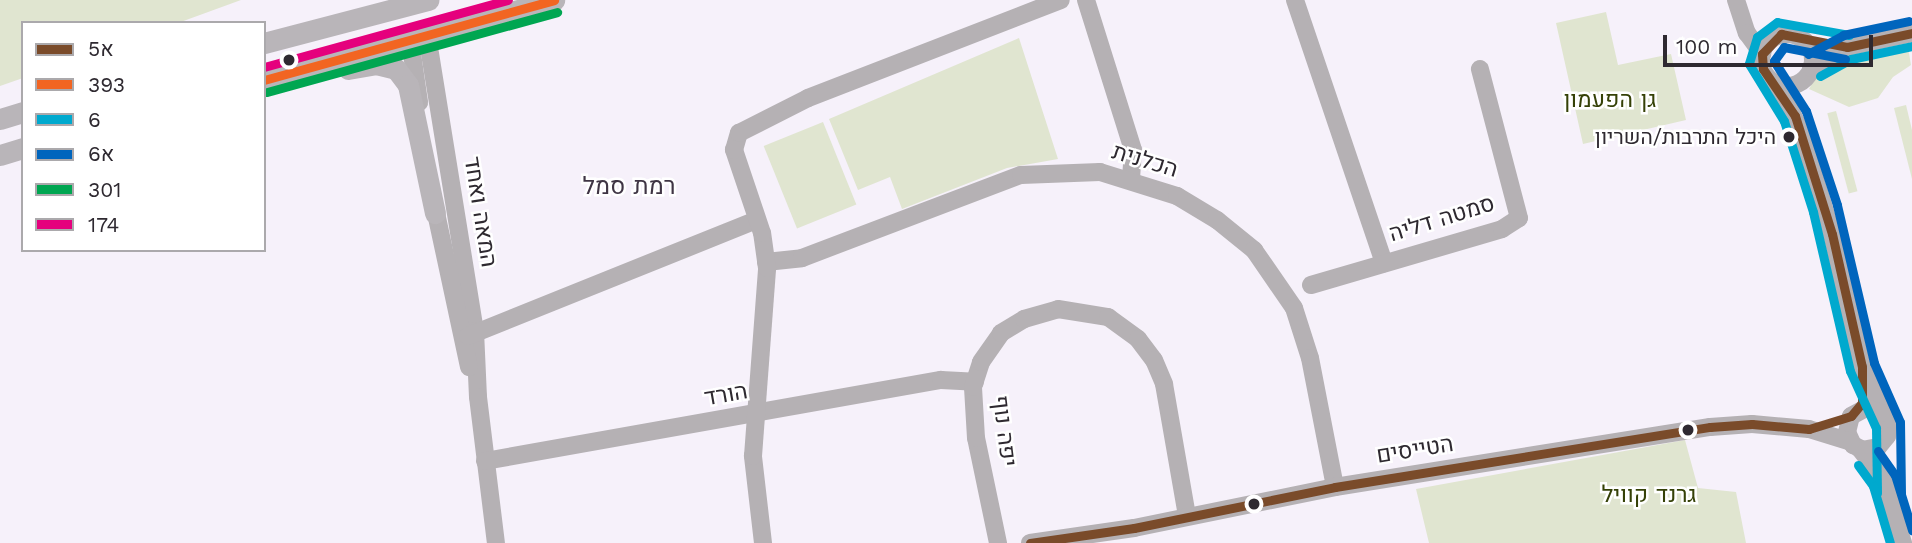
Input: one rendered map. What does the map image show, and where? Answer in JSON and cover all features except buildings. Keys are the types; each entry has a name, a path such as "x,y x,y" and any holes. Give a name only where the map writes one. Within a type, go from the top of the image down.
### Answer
{"main road":[{"path":"268,42 360,0"},
{"path":"266,78 554,0"},
{"path":"268,42 414,2 419,37"},
{"path":"266,89 362,65 396,69 408,85 415,106 435,213"},
{"path":"0,119 21,113"},
{"path":"0,155 21,149"}],"street":[{"path":"763,543 754,466 754,415 766,262 735,144 743,128 808,97 1060,0"},
{"path":"1086,0 1133,150 1131,180"},
{"path":"1295,0 1384,263"},
{"path":"1736,0 1751,23 1775,36 1793,34 1806,42 1847,47 1912,33"},
{"path":"1736,0 1747,33 1762,54 1763,69 1777,83 1805,145 1832,234 1862,367 1888,425 1885,439 1889,493"},
{"path":"1762,54 1775,36"},
{"name":"המאה ואחד","path":"419,37 435,213 469,335"},
{"name":"המאה ואחד","path":"419,37 469,335 496,543"},
{"path":"1805,145 1802,104 1812,55 1806,42"},
{"path":"1777,83 1790,85 1847,47"},
{"name":"סמטה דליה","path":"1311,285 1502,229 1519,218 1480,69"},
{"name":"הכלנית","path":"766,262 802,258 1021,174 1079,171 1131,180 1177,196 1217,220 1254,250 1282,286 1308,348 1335,487"},
{"path":"469,335 757,220"},
{"name":"יפה נוף","path":"999,543 976,438 975,382 981,362 1001,333 1038,313 1082,310 1128,330 1148,349 1164,384 1186,516"},
{"path":"1862,367 1863,397 1847,428 1855,445 1878,469 1889,493 1903,543"},
{"name":"הורד","path":"485,461 941,380 975,382"},
{"path":"1854,414 1869,408 1881,413"},
{"name":"הטייסים","path":"1809,429 1854,414"},
{"name":"הטייסים","path":"1030,543 1335,487 1710,427 1752,424 1809,429 1855,445"},
{"path":"1855,445 1874,449 1885,439"}],"green space":[{"path":"0,0 241,0 183,21 21,21 21,79 0,86"},
{"name":"גן הפעמון","path":"1606,12 1618,65 1671,54 1686,120 1583,144 1556,23"},
{"path":"1019,38 1058,159 1007,168 902,209 890,177 858,190 829,119"},
{"path":"1907,41 1911,65 1893,77 1878,98 1849,107 1809,89 1825,61"},
{"path":"1906,105 1912,130 1912,179 1894,108"},
{"path":"1836,111 1857,191 1849,194 1827,113"},
{"path":"823,122 856,205 797,228 764,146"},
{"name":"גרנד קוויל","path":"1685,440 1698,488 1736,492 1746,543 1429,543 1416,489"}],"transit line":[{"name":"174","path":"266,66 508,0"},
{"name":"393","path":"266,79 554,0"},
{"name":"301","path":"267,92 557,12"},
{"name":"6א","path":"1808,54 1843,35 1909,21"},
{"name":"6","path":"1849,35 1777,22 1757,37 1749,64 1784,121 1813,212 1850,371 1876,428 1877,493"},
{"name":"5א","path":"1030,543 1134,528 1335,487 1710,427 1752,424 1809,429 1851,416 1862,403 1862,367 1832,234 1795,116 1763,69 1762,54 1781,34 1847,47 1912,33"},
{"name":"6","path":"1820,76 1851,59 1912,46"},
{"name":"6א","path":"1845,59 1784,47 1774,61 1806,111 1837,205 1874,363 1900,422 1901,493"},
{"name":"6א","path":"1878,451 1895,475 1912,530"},
{"name":"6","path":"1858,465 1873,486 1890,543"}],"place":[{"name":"היכל התרבות/השריון","path":"1789,137"}],"district":[{"name":"רמת סמל","path":"629,187"}]}
